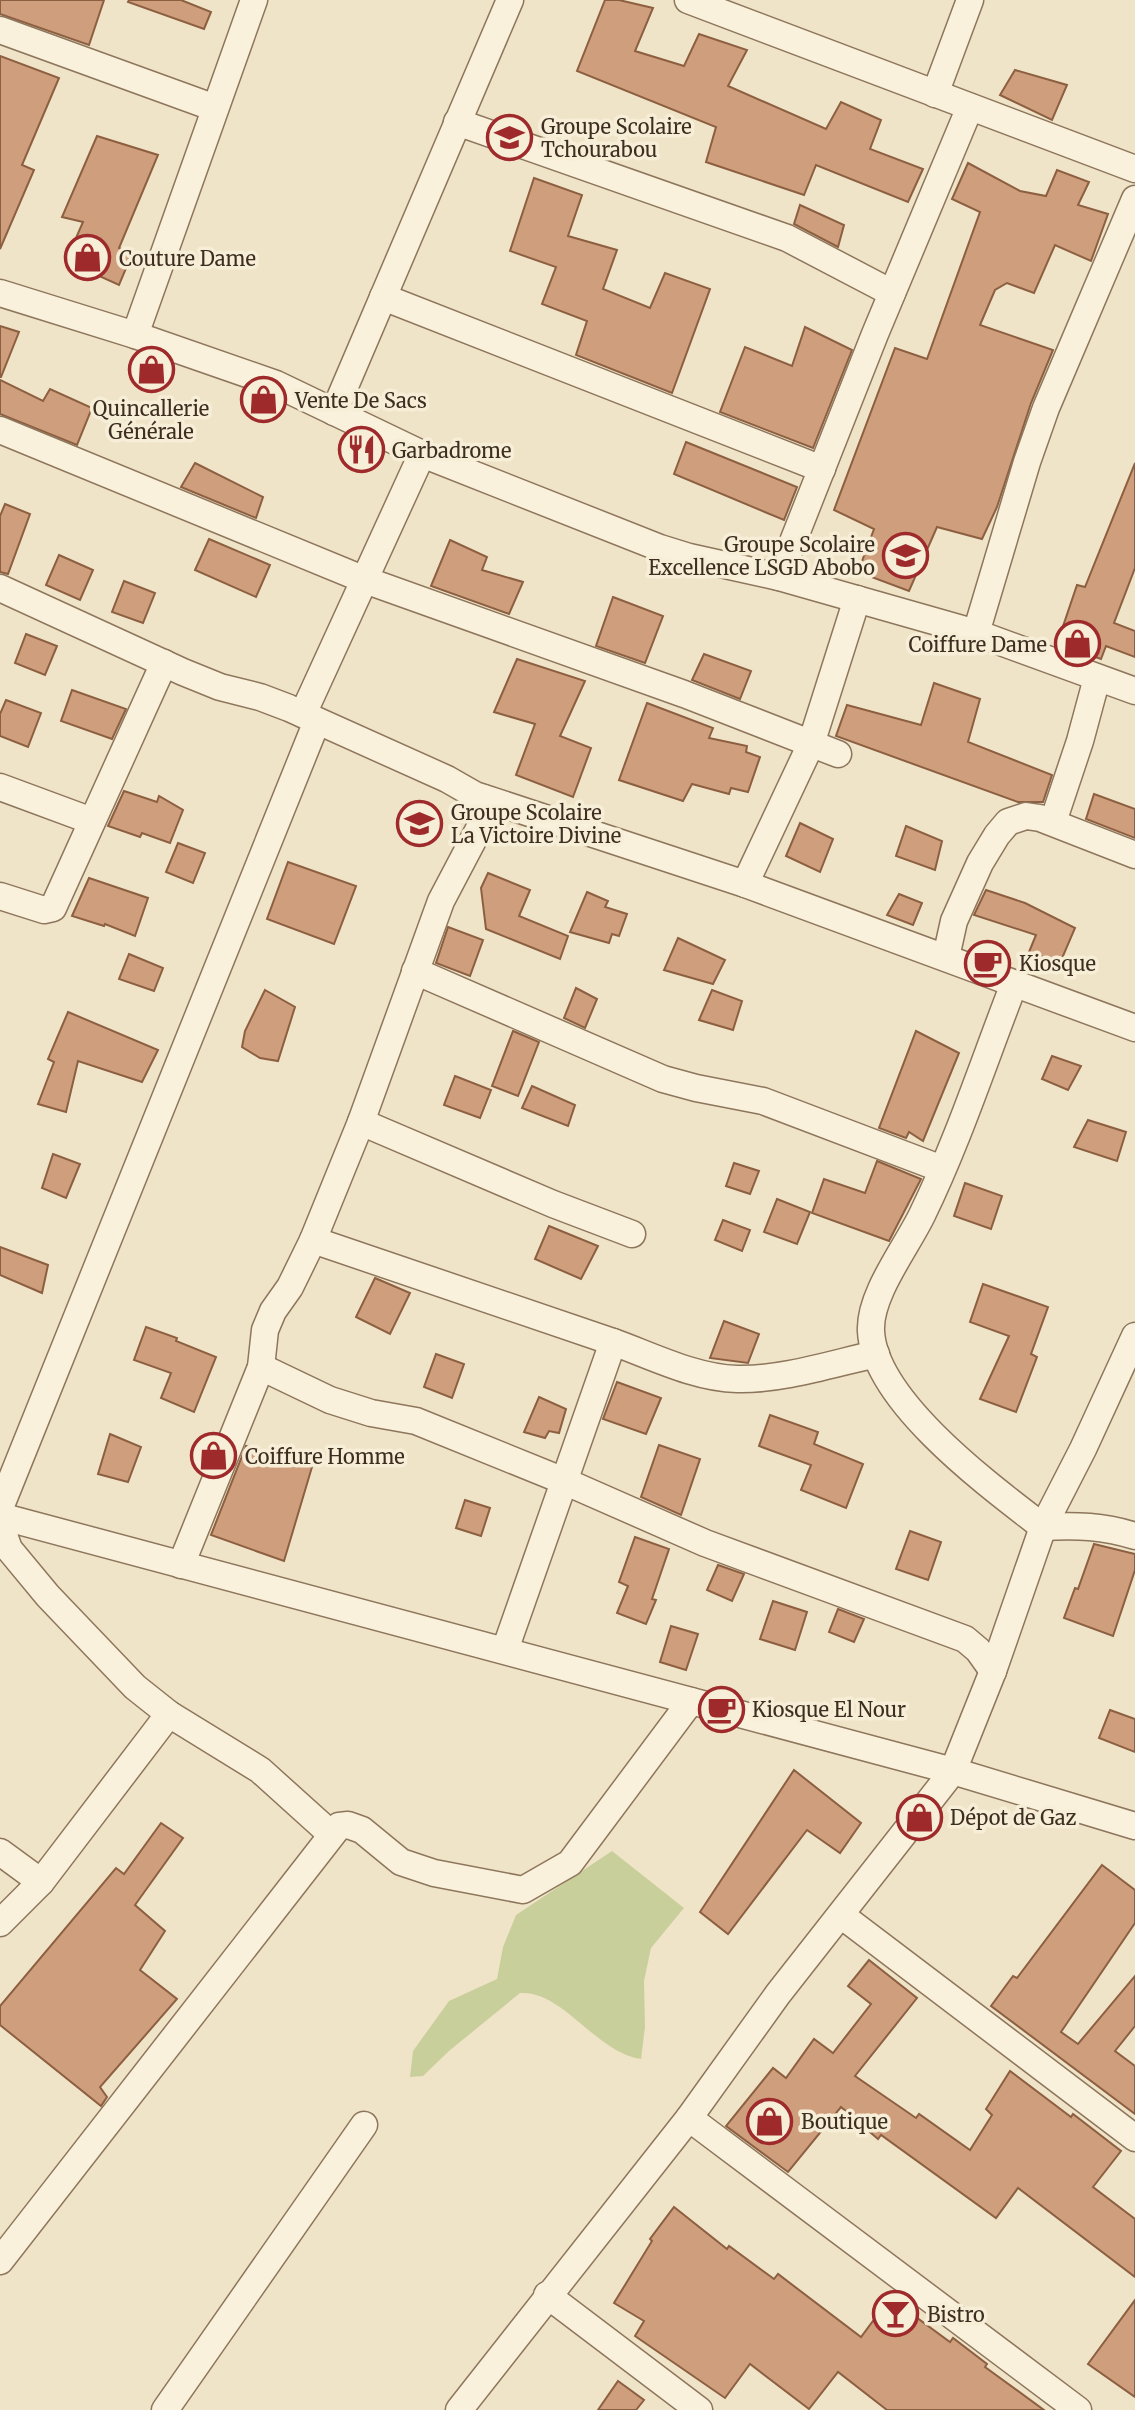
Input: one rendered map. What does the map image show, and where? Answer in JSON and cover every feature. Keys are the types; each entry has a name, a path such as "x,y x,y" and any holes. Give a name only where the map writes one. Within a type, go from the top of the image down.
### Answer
{"street":[{"path":"135,335 254,0"},
{"path":"334,412 510,0"},
{"path":"688,0 1135,169"},
{"path":"935,94 970,0"},
{"path":"0,30 215,108"},
{"path":"779,577 970,107"},
{"path":"457,122 787,238 892,293"},
{"path":"976,633 1046,408 1135,199"},
{"path":"0,293 276,384 422,454 660,548 779,577 976,633 1135,691"},
{"path":"383,297 822,469"},
{"path":"0,430 365,580 684,694 838,754"},
{"path":"0,1508 310,717 365,580 422,454"},
{"path":"0,588 220,687 260,697 310,717 483,798 745,884 1135,1028"},
{"path":"745,884 811,744 857,599"},
{"path":"0,896 44,910 53,908 164,663"},
{"path":"1053,822 1097,678"},
{"path":"0,787 92,821"},
{"path":"181,1565 261,1367 265,1330 313,1240 361,1122 441,901 481,825 483,798"},
{"path":"946,957 954,921 980,863 1008,822 1026,816 1053,822 1135,855"},
{"path":"415,971 663,1079 763,1101 942,1169"},
{"path":"1014,984 942,1169 922,1215 875,1304 871,1330 876,1354 899,1396 942,1444 1043,1527 1106,1527 1135,1536"},
{"path":"361,1122 553,1204 632,1234"},
{"path":"313,1240 689,1370 734,1379 772,1377 876,1354"},
{"path":"459,2410 689,2118 778,1994 953,1771 993,1671 1043,1527 1135,1336"},
{"path":"505,1650 613,1342"},
{"path":"261,1367 330,1400 371,1413 416,1421 705,1543 965,1639 978,1650 993,1671"},
{"path":"0,1516 953,1771 1135,1826"},
{"path":"0,1524 9,1549 48,1596 135,1687 169,1714 260,1770 331,1834"},
{"path":"0,2261 339,1826 348,1825 362,1830 401,1862 434,1873 523,1890 570,1863 691,1701"},
{"path":"0,1923 41,1882 169,1714"},
{"path":"0,1852 41,1882"},
{"path":"841,1915 1135,2138"},
{"path":"689,2118 1076,2409"},
{"path":"165,2410 364,2125"},
{"path":"547,2295 699,2410"}],"green space":[{"path":"612,1851 684,1908 651,1948 644,1981 645,2027 641,2059 609,2046 551,2001 520,1993 423,2076 410,2077 413,2051 449,2001 497,1979 503,1947 516,1915"}],"building":[{"path":"0,0 104,0 89,45 0,14"},
{"path":"129,0 181,0 211,12 204,29"},
{"path":"605,0 653,8 635,51 684,66 699,34 747,50 728,86 826,129 841,102 881,120 870,149 923,169 908,202 816,165 804,195 706,162 716,127 577,71"},
{"path":"0,56 59,78 22,165 34,170 0,249"},
{"path":"1015,70 1067,85 1052,120 1000,95"},
{"path":"97,136 158,155 119,248 132,254 119,285 66,261 83,222 62,217"},
{"path":"968,163 1020,191 1046,196 1057,170 1089,182 1078,205 1108,214 1091,261 1055,245 1034,293 1007,283 995,290 980,325 1053,350 1031,403 997,507 982,539 937,527 909,591 858,572 874,529 834,510 895,348 927,359 980,212 952,199"},
{"path":"534,178 582,195 568,236 617,250 603,289 650,308 665,273 710,289 672,393 576,355 587,321 542,304 556,267 510,251"},
{"path":"800,205 844,225 838,247 794,224"},
{"path":"0,326 19,332 1,377 0,377"},
{"path":"805,327 852,350 813,448 720,412 745,347 792,366"},
{"path":"0,380 43,401 50,389 92,408 77,445 0,414"},
{"path":"686,442 797,487 784,520 674,474"},
{"path":"195,463 263,497 256,518 181,487"},
{"path":"1135,463 1135,568 1114,623 1135,631 1135,657 1106,646 1101,659 1057,644 1077,585 1085,587"},
{"path":"5,504 30,514 8,574 0,572 0,516"},
{"path":"209,539 270,565 256,597 195,570"},
{"path":"450,540 487,557 482,570 523,582 509,614 431,586"},
{"path":"59,555 93,570 80,600 46,585"},
{"path":"124,581 155,593 143,623 112,612"},
{"path":"613,597 663,616 645,663 596,646"},
{"path":"26,634 57,646 45,675 15,663"},
{"path":"704,654 751,671 740,699 692,680"},
{"path":"517,659 585,681 560,736 591,748 573,797 516,775 535,724 494,712"},
{"path":"934,683 980,699 968,742 1052,775 1043,802 1018,802 836,736 847,705 921,725"},
{"path":"72,690 126,709 112,739 61,721"},
{"path":"6,700 41,713 28,747 0,736 0,714"},
{"path":"647,703 713,728 709,738 747,746 746,752 760,757 748,792 731,788 729,794 692,784 683,801 619,780"},
{"path":"124,791 157,802 159,796 183,810 170,843 108,826"},
{"path":"1094,794 1135,809 1135,838 1086,819"},
{"path":"800,823 833,839 820,872 786,856"},
{"path":"906,826 942,841 935,870 896,856"},
{"path":"178,843 205,853 193,883 166,872"},
{"path":"288,862 356,886 334,944 267,919"},
{"path":"488,873 530,890 519,916 568,936 560,959 486,929 481,888"},
{"path":"89,878 148,898 135,936 72,916"},
{"path":"986,890 1025,903 1075,928 1060,963 1029,952 1036,935 974,915"},
{"path":"587,892 608,901 605,907 627,914 619,936 612,934 609,943 570,932"},
{"path":"899,894 922,903 913,925 887,915"},
{"path":"448,927 483,940 470,976 436,963"},
{"path":"678,938 725,960 713,984 664,970"},
{"path":"129,954 163,968 154,991 119,979"},
{"path":"576,988 597,999 585,1028 564,1018"},
{"path":"265,990 295,1007 278,1061 260,1058 242,1047 245,1031"},
{"path":"712,990 742,1001 733,1030 699,1020"},
{"path":"68,1012 158,1050 142,1082 78,1061 66,1112 38,1104 54,1062 48,1059"},
{"path":"513,1031 539,1042 518,1096 492,1086"},
{"path":"916,1031 959,1053 923,1141 909,1132 906,1138 879,1128"},
{"path":"1052,1056 1081,1066 1068,1090 1042,1079"},
{"path":"455,1076 491,1090 480,1118 444,1105"},
{"path":"532,1086 575,1105 568,1126 522,1108"},
{"path":"1088,1120 1126,1132 1117,1161 1074,1147"},
{"path":"53,1154 80,1164 66,1198 42,1188"},
{"path":"877,1161 921,1179 889,1241 812,1213 824,1179 865,1193"},
{"path":"734,1163 759,1171 750,1194 726,1186"},
{"path":"965,1183 1002,1196 991,1229 954,1216"},
{"path":"777,1199 810,1212 797,1244 764,1232"},
{"path":"723,1220 750,1230 742,1251 715,1240"},
{"path":"549,1226 598,1246 581,1279 535,1259"},
{"path":"0,1247 48,1265 42,1293 0,1275"},
{"path":"375,1278 410,1293 390,1334 356,1317"},
{"path":"983,1284 1048,1307 1031,1354 1037,1357 1016,1412 980,1399 1009,1336 970,1322"},
{"path":"724,1321 759,1334 748,1363 710,1358"},
{"path":"146,1327 216,1357 194,1412 161,1398 171,1373 134,1360"},
{"path":"436,1354 464,1364 452,1398 424,1387"},
{"path":"617,1382 661,1398 646,1434 603,1419"},
{"path":"539,1397 566,1409 559,1433 549,1431 545,1438 524,1432"},
{"path":"770,1415 818,1432 814,1444 863,1464 846,1508 801,1490 811,1465 759,1446"},
{"path":"110,1434 141,1447 128,1482 98,1474"},
{"path":"659,1445 700,1459 681,1515 641,1497"},
{"path":"246,1446 312,1467 284,1561 211,1535"},
{"path":"465,1500 490,1508 481,1536 456,1528"},
{"path":"910,1531 941,1542 928,1580 896,1569"},
{"path":"635,1537 669,1549 652,1599 656,1600 646,1624 617,1613 628,1586 619,1582"},
{"path":"1094,1544 1135,1554 1135,1570 1113,1636 1064,1618"},
{"path":"718,1565 744,1574 732,1601 707,1590"},
{"path":"773,1601 807,1612 795,1650 760,1639"},
{"path":"838,1609 864,1619 854,1642 829,1632"},
{"path":"671,1626 698,1634 686,1670 660,1662"},
{"path":"1110,1710 1135,1719 1135,1752 1099,1738"},
{"path":"794,1770 861,1823 840,1853 807,1830 728,1934 700,1912"},
{"path":"161,1823 183,1838 135,1905 165,1931 140,1970 177,1999 100,2087 107,2097 101,2106 0,2025 0,2006 116,1868 124,1874"},
{"path":"1102,1865 1135,1890 1135,1923 1061,2032 1078,2044 1135,1976 1135,2026 1115,2051 1135,2066 1135,2114 991,2006 1013,1976 1017,1978"},
{"path":"869,1960 917,1998 855,2076 916,2118 919,2114 970,2150 992,2115 986,2109 1010,2071 1071,2117 1073,2114 1121,2151 1093,2187 1135,2219 1135,2277 1018,2188 996,2218 881,2135 878,2139 841,2107 788,2172 726,2126 773,2068 786,2078 814,2039 833,2053 871,2004 848,1986"},
{"path":"674,2207 727,2249 729,2246 774,2279 778,2274 861,2337 890,2298 950,2342 953,2338 987,2364 985,2367 1044,2410 887,2410 838,2372 809,2409 750,2364 725,2398 635,2336 644,2321 614,2303 652,2241 650,2239"},
{"path":"1135,2300 1135,2397 1088,2364"},
{"path":"618,2381 644,2400 636,2410 598,2410"}],"place":[{"name":"Groupe Scolaire Tchourabou","path":"510,137"},
{"name":"Couture Dame","path":"88,258"},
{"name":"Quincallerie Générale","path":"151,369"},
{"name":"Vente De Sacs","path":"264,400"},
{"name":"Garbadrome","path":"361,450"},
{"name":"Groupe Scolaire Excellence LSGD Abobo","path":"906,556"},
{"name":"Coiffure Dame","path":"1078,644"},
{"name":"Groupe Scolaire La Victoire Divine","path":"420,824"},
{"name":"Kiosque","path":"988,963"},
{"name":"Coiffure Homme","path":"214,1456"},
{"name":"Kiosque El Nour","path":"721,1709"},
{"name":"Dépot de Gaz","path":"919,1817"},
{"name":"Boutique","path":"770,2121"},
{"name":"Bistro","path":"896,2314"}]}
